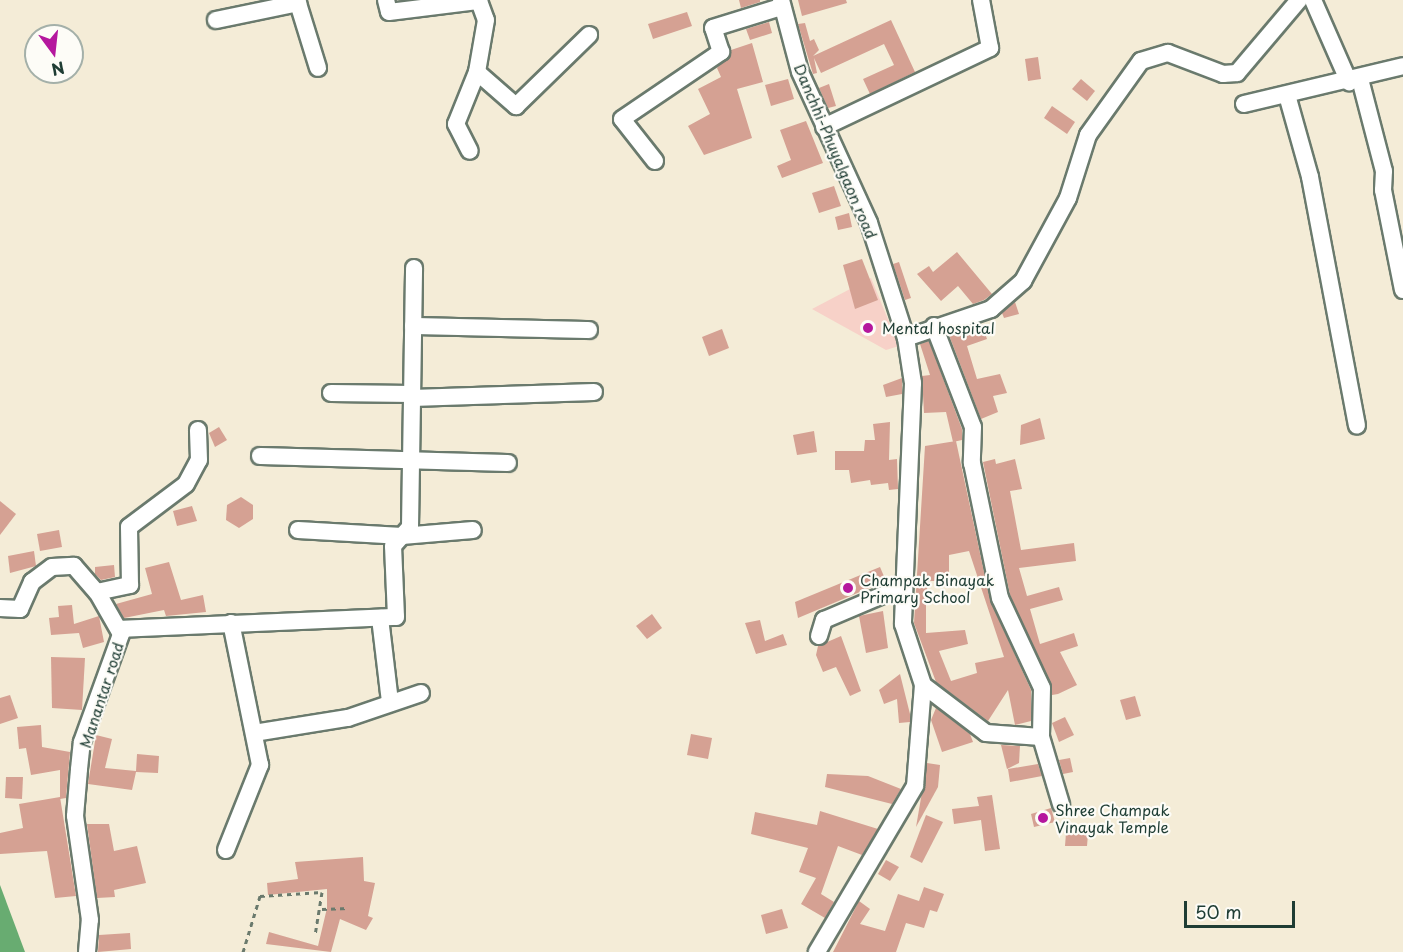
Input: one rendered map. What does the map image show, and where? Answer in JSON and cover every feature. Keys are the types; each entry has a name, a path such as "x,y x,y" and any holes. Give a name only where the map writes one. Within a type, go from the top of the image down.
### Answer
{"street":[{"path":"386,0 389,12 480,1 486,20 477,72 456,124 470,151"},
{"path":"824,127 990,48 981,0"},
{"path":"906,338 934,326 991,309 1023,281 1068,198 1088,135 1141,61 1168,53 1223,74 1237,73 1299,0"},
{"path":"1313,0 1355,81 1384,171 1383,190 1403,290"},
{"path":"216,20 298,2 318,68"},
{"path":"655,161 622,118 721,52 713,28 781,3"},
{"name":"Danchhi-Phuyalgaon road","path":"781,3 824,127 869,223 906,338 913,421 904,586 905,642 922,685 915,786 817,952"},
{"path":"477,72 516,106 590,35"},
{"path":"1244,104 1355,81 1403,66"},
{"path":"1287,95 1310,177 1357,426"},
{"path":"120,628 396,617 393,546 410,527 414,268"},
{"path":"413,326 589,330"},
{"path":"934,326 974,427 972,463 1000,598 1042,688 1041,737 1061,804"},
{"path":"331,393 412,396 594,392"},
{"path":"97,592 130,585 129,527 186,484 199,460 198,430"},
{"path":"261,456 508,463"},
{"path":"298,530 402,536 473,530"},
{"name":"Manantar road","path":"0,608 20,609 32,582 52,567 74,566 97,592 120,628 82,742 79,769 75,816 90,920 87,952"},
{"path":"819,636 824,620 904,586"},
{"path":"380,618 390,702"},
{"path":"226,850 260,765 231,623"},
{"path":"922,685 986,732 1041,737"},
{"path":"254,733 348,718 422,693"}],"path":[{"path":"243,952 260,896 322,892 322,909 315,935"},
{"path":"322,909 349,908"}],"shaded area":[{"name":"Mental hospital","path":"871,278 899,346 886,350 812,309"}],"green space":[{"path":"0,885 25,952 0,952"}],"building":[{"path":"739,0 760,0 760,2 741,8"},
{"path":"798,0 846,0 847,3 802,16"},
{"path":"687,12 692,26 653,39 648,24"},
{"path":"891,20 915,72 870,94 863,79 894,65 884,44 821,73 814,58 817,73 813,74 798,24 805,23 810,41 814,39 819,50 813,56"},
{"path":"769,22 772,33 750,40 746,29"},
{"path":"752,43 763,82 737,89 752,138 704,155 688,126 710,114 698,89 721,77 717,68 731,50"},
{"path":"1038,57 1041,79 1028,81 1025,59"},
{"path":"788,79 794,99 771,106 765,85"},
{"path":"1081,79 1095,91 1087,101 1072,89"},
{"path":"829,84 836,106 828,108 819,88"},
{"path":"1052,106 1075,122 1067,134 1044,118"},
{"path":"806,121 823,163 782,178 777,166 791,160 780,130"},
{"path":"834,186 841,206 819,213 812,193"},
{"path":"849,213 852,227 838,230 835,217"},
{"path":"957,252 992,294 984,300 973,304 958,286 941,301 917,274 929,266 933,272"},
{"path":"862,259 878,300 855,309 843,265"},
{"path":"899,262 911,298 905,300 893,264"},
{"path":"1015,302 1019,314 1004,318 1002,313"},
{"path":"982,325 987,339 967,346 977,379 1000,374 1007,393 993,396 998,412 981,419 949,335"},
{"path":"722,329 729,348 709,356 702,337"},
{"path":"929,341 962,429 962,440 953,442 946,412 924,413 922,376 930,375 920,344"},
{"path":"902,378 902,394 886,397 883,385"},
{"path":"1040,418 1045,439 1020,445 1021,425"},
{"path":"890,422 889,460 897,459 898,489 889,490 888,483 871,485 870,480 851,483 849,470 835,470 835,451 864,451 865,440 875,440 873,424"},
{"path":"219,427 227,440 215,447 209,433"},
{"path":"814,431 817,452 797,455 793,435"},
{"path":"956,441 990,600 1031,690 1031,721 1015,725 1008,690 988,721 936,682 914,623 925,446","holes":["969,551 1004,657 975,663 977,673 951,681 939,651 968,644 965,630 926,633 926,593 929,581 949,581 949,555"]},
{"path":"995,459 996,464 1015,459 1022,489 1010,491 1021,550 1074,543 1076,561 1019,568 1027,596 1059,587 1063,600 1030,609 1040,644 1074,633 1078,646 1060,652 1077,685 1058,694 1052,695 1010,595 983,462"},
{"path":"241,497 253,505 253,519 239,528 226,520 227,505"},
{"path":"0,501 16,514 0,535"},
{"path":"192,506 197,521 177,526 173,511"},
{"path":"59,530 62,547 40,551 37,534"},
{"path":"34,551 36,566 10,573 8,556"},
{"path":"169,562 181,600 203,595 206,612 166,616 164,610 124,618 116,604 152,594 145,568"},
{"path":"114,565 115,577 101,580 95,574 95,567"},
{"name":"Champak Binayak Primary School","path":"880,567 886,581 798,618 795,602"},
{"path":"72,605 74,624 99,616 104,642 83,648 79,633 51,635 49,618 59,617 58,606"},
{"path":"883,611 888,648 866,653 859,616"},
{"path":"652,614 662,628 647,639 636,626"},
{"path":"760,620 765,641 783,634 787,645 756,654 745,623"},
{"path":"841,636 861,691 850,696 836,667 823,672 816,655 818,646"},
{"path":"51,657 85,658 82,710 52,708"},
{"path":"900,674 910,722 899,723 897,699 884,704 879,690"},
{"path":"10,695 18,718 0,724 0,698"},
{"path":"1135,696 1141,716 1126,720 1120,700"},
{"path":"936,708 970,734 973,742 942,752 931,720"},
{"path":"1065,717 1074,735 1059,742 1052,723"},
{"path":"41,725 42,747 70,752 66,798 60,799 60,770 31,775 26,748 19,749 17,727"},
{"path":"691,734 712,738 708,759 687,755"},
{"path":"96,735 112,739 105,768 136,771 137,754 159,756 158,773 136,772 132,790 88,784"},
{"path":"1001,745 1020,746 1019,763 1007,769"},
{"path":"1070,758 1073,772 1063,774 1059,760"},
{"path":"927,763 940,765 938,787 916,827"},
{"path":"1038,764 1042,776 1010,782 1008,769"},
{"path":"827,774 868,776 901,789 892,804 825,787"},
{"path":"6,777 23,777 22,799 5,798"},
{"path":"992,795 1000,849 985,851 981,820 954,824 952,809 979,806 977,797"},
{"path":"60,797 76,896 55,898 47,851 0,854 0,833 23,828 19,804"},
{"name":"Shree Champak Vinayak Temple","path":"1051,808 1055,822 1034,827 1031,814"},
{"path":"820,811 878,829 862,855 838,846 821,894 834,902 825,918 801,904 816,878 799,872 808,848 751,834 755,812 817,825"},
{"path":"926,815 943,822 922,863 910,857"},
{"path":"87,824 109,824 114,851 137,846 146,883 114,890 115,897 97,898"},
{"path":"1066,833 1088,834 1087,846 1065,846"},
{"path":"363,857 364,881 375,883 368,916 373,918 366,930 340,919 331,952 266,944 269,932 318,946 327,908 327,889 268,895 267,883 298,879 295,862"},
{"path":"886,860 899,867 890,881 878,874"},
{"path":"924,887 944,894 937,912 930,910 924,928 906,923 896,952 833,952 859,901 870,909 860,924 885,931 898,894 919,901"},
{"path":"782,909 788,928 766,934 761,915"},
{"path":"130,933 131,949 98,952 99,935"}],"place":[{"name":"Mental hospital","path":"868,328"},
{"name":"Champak Binayak Primary School","path":"848,588"},
{"name":"Shree Champak Vinayak Temple","path":"1043,818"}]}
